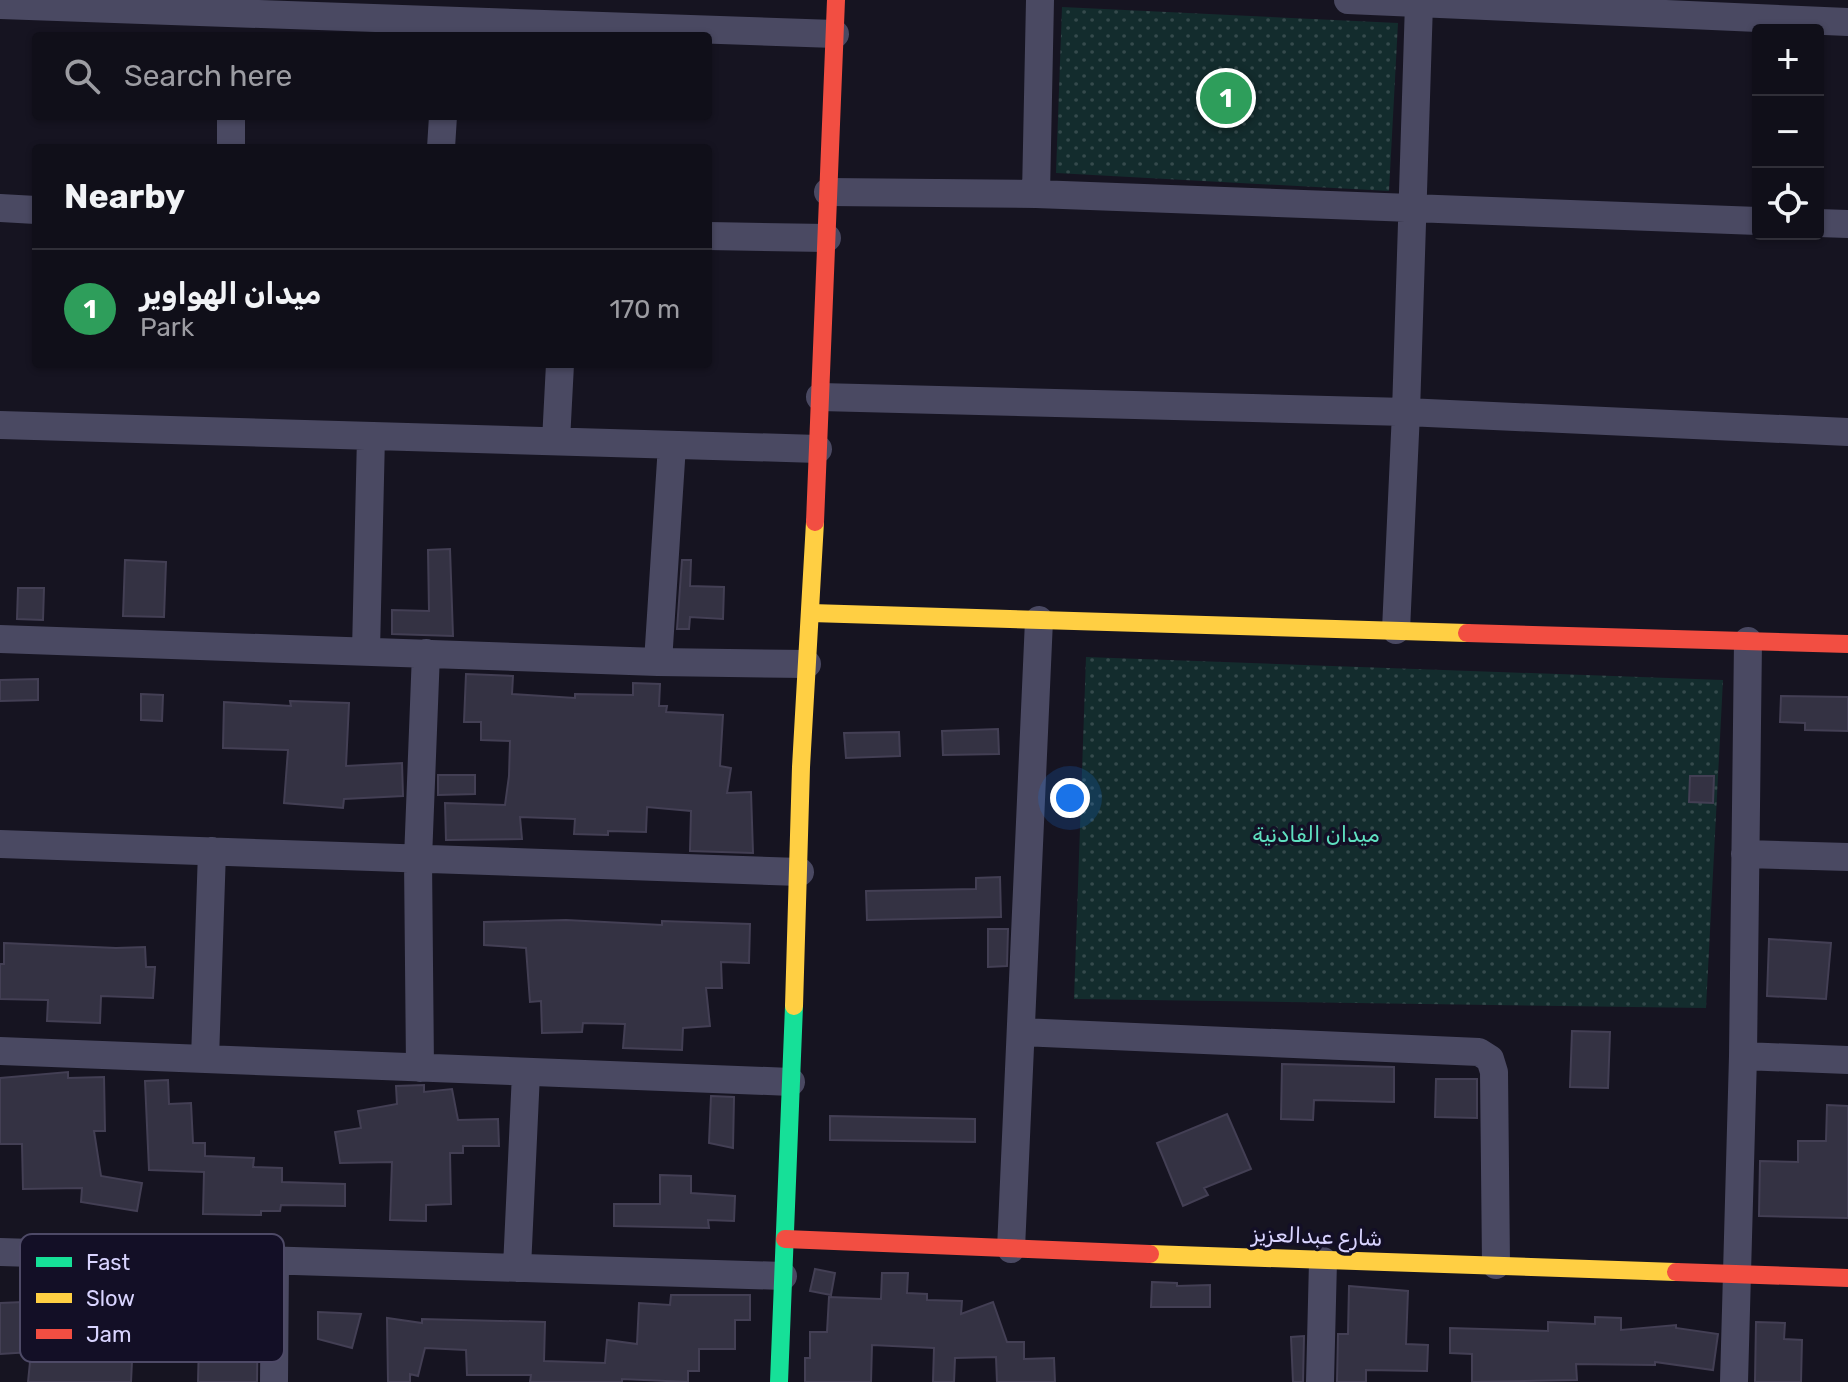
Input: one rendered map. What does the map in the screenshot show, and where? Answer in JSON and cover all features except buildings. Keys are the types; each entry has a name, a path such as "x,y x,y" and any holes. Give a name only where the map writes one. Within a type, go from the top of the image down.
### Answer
{"street":[{"path":"779,1382 800,872 801,767 811,613 836,0"},
{"path":"1036,194 1040,0"},
{"path":"1348,0 1586,5 1848,22"},
{"path":"1396,630 1419,3"},
{"path":"0,5 140,4 234,25 705,32"},
{"path":"712,32 835,34"},
{"path":"231,120 231,144"},
{"path":"441,144 443,120"},
{"path":"828,192 1036,194 1752,221"},
{"path":"0,208 32,210"},
{"path":"1824,223 1848,224"},
{"path":"712,236 827,238"},
{"path":"556,441 560,368"},
{"path":"820,397 1406,412 1848,432"},
{"path":"0,425 818,449"},
{"path":"366,651 371,436"},
{"path":"658,662 672,445"},
{"path":"811,613 1848,644"},
{"path":"1011,1249 1039,620"},
{"path":"0,639 658,662 807,664"},
{"path":"1734,1382 1743,1056 1748,641"},
{"path":"420,1068 418,859 426,653"},
{"path":"0,844 800,872"},
{"path":"205,1059 212,851"},
{"path":"1745,854 1848,857"},
{"path":"1021,1032 1479,1052 1490,1059 1494,1072 1496,1265"},
{"path":"0,1051 791,1082"},
{"path":"1743,1056 1848,1060"},
{"path":"517,1268 526,1073"},
{"name":"شارع عبدالعزيز","path":"785,1239 1848,1278"},
{"path":"0,1252 20,1253"},
{"path":"284,1261 783,1276"},
{"path":"1320,1382 1323,1261"},
{"path":"274,1362 274,1382"}],"green space":[{"path":"1062,7 1398,23 1389,191 1056,173"},
{"name":"ميدان الفادنية","path":"1086,657 1723,680 1706,1008 1074,999"}],"traffic: fast":[{"path":"779,1382 794,1006"}],"traffic: slow":[{"path":"794,1006 801,767 815,522"},
{"path":"811,613 1467,633"},
{"path":"1150,1254 1676,1272"}],"traffic: jam":[{"path":"815,522 836,0"},
{"path":"1467,633 1848,644"},
{"path":"785,1239 1150,1254"},
{"path":"1676,1272 1848,1278"}],"place":[{"name":"ميدان الهواوير","path":"1226,98"}]}
